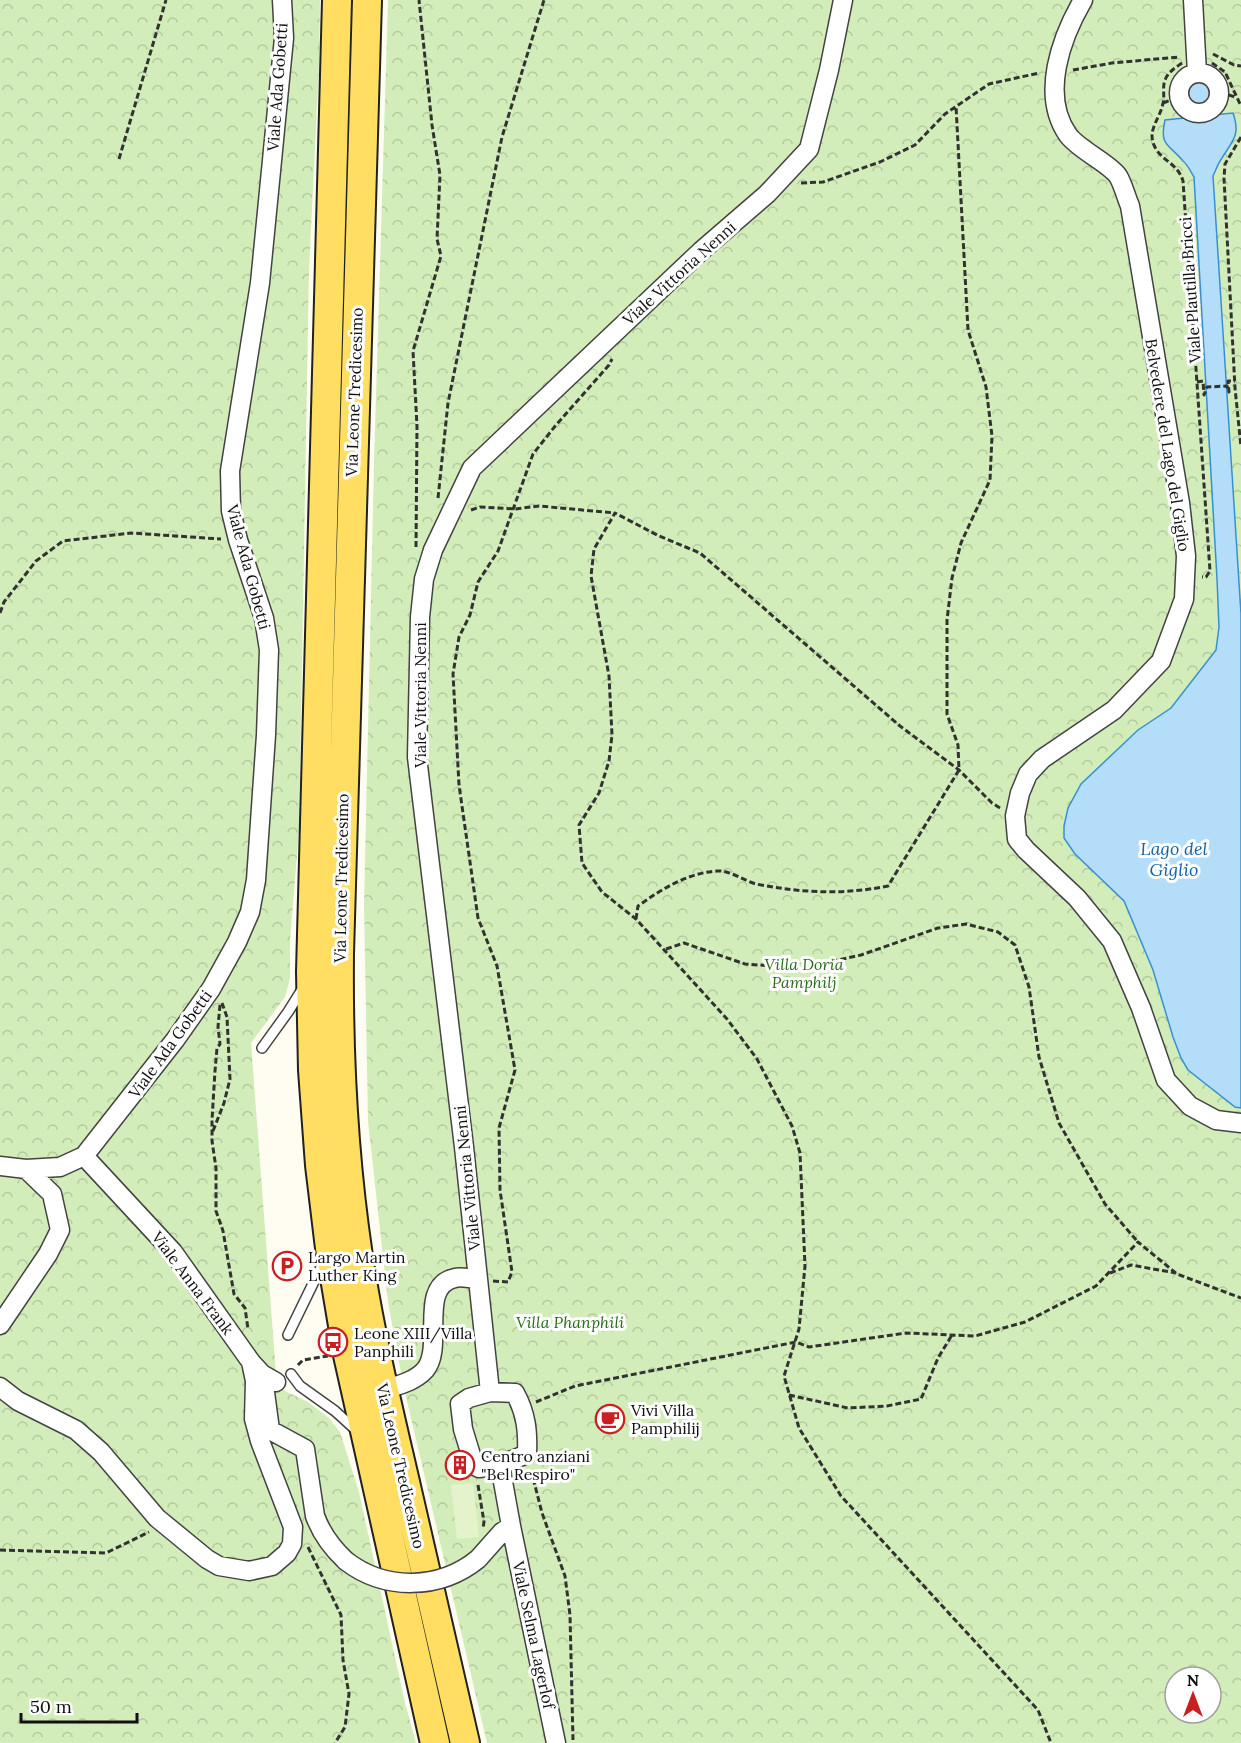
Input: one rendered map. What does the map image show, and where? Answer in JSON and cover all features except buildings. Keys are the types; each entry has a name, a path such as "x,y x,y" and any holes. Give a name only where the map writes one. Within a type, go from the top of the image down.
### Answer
{"main road":[{"name":"Via Leone Tredicesimo","path":"337,0 311,972 314,1082 320,1166 330,1248 348,1355 435,1743"},
{"name":"Via Leone Tredicesimo","path":"367,0 347,634 339,1002 343,1110 350,1198 363,1289 383,1390 465,1743"}],"street":[{"name":"Viale Ada Gobetti","path":"84,1156 175,1040 211,988 237,942 250,912 258,861 269,650 264,618 238,540 231,511 230,471 260,284 284,38 282,0"},
{"name":"Viale Vittoria Nenni","path":"490,1392 417,757 420,617 424,579 443,511 472,468 701,251 776,184 808,150 829,70 843,0"},
{"name":"Belvedere del Lago del Giglio","path":"1083,0 1073,18 1056,73 1055,109 1069,135 1118,175 1130,206 1180,503 1186,566 1184,599 1161,661 1114,710 1042,759 1028,774 1015,816 1017,839 1077,898 1112,941 1141,1008 1166,1080 1190,1106 1216,1120 1241,1122"},
{"path":"1193,0 1196,64 1171,100 1181,103 1191,112 1204,113 1228,95 1210,75 1196,64"},
{"path":"0,1166 26,1169 60,1167 84,1156"},
{"name":"Viale Anna Frank","path":"84,1156 173,1252 270,1373"},
{"path":"0,1325 48,1254 60,1230 52,1194 26,1169"},
{"path":"383,1390 415,1378 429,1363 434,1349 433,1308 443,1284 455,1278 478,1280"},
{"path":"0,1387 18,1401 76,1430 101,1452 157,1518 207,1559 219,1566 249,1571 272,1566 287,1553 292,1544 294,1527 260,1441 254,1419 255,1381 270,1373 270,1430 305,1449 313,1506 319,1527 332,1548 346,1561 362,1572 379,1579 408,1583 426,1582 446,1577 478,1559 502,1532 511,1526 500,1465"},
{"path":"490,1392 515,1393 523,1407 528,1430 527,1454 500,1465 479,1468 474,1465 463,1429 459,1404 490,1392"},
{"name":"Viale Selma Lagerlof","path":"511,1526 556,1743"}],"lane":[{"path":"262,1048 288,1012 311,972"},
{"path":"288,1335 330,1248"},
{"path":"270,1373 297,1384 343,1417 368,1441"}],"path":[{"path":"119,159 166,0"},
{"path":"417,552 417,417 413,351 441,256 437,239 440,175 432,125 419,0"},
{"path":"544,0 502,137 448,403 443,511 480,507 514,509 539,506 615,513 657,535 700,553 900,726 960,770 992,803 1015,816"},
{"path":"1196,64 1214,54 1234,65 1241,66"},
{"path":"776,184 823,182 880,162 915,145 956,106 989,84 1034,73 1056,73 1112,63 1196,64 1225,72 1232,85 1228,95 1241,106"},
{"name":"Viale Plautilla Bricci","path":"1186,566 1198,565 1202,577 1206,577 1210,571 1183,181 1180,171 1156,149 1152,127 1171,100 1164,81 1169,72 1196,64"},
{"path":"636,918 638,906 671,885 695,875 720,871 753,883 833,893 888,886 960,770 958,745 947,714 945,668 947,620 952,579 961,543 990,480 992,436 986,387 968,330 956,106"},
{"path":"1241,137 1225,164 1224,178 1235,381 1241,447"},
{"path":"478,1280 508,1282 512,1272 500,1190 499,1128 514,1070 497,966 478,918 459,785 453,674 459,637 470,615 478,582 498,551 533,454 609,365 619,339 618,329"},
{"path":"1197,382 1203,381 1204,395 1207,387 1227,386 1229,392 1228,381 1235,381"},
{"path":"615,513 594,549 591,576 609,676 612,735 609,760 599,793 579,825 582,863 602,892 636,918 727,1019 757,1059 792,1126 800,1153 805,1266 799,1329 784,1376 799,1428 841,1496 1038,1710 1051,1743"},
{"path":"0,613 4,602 36,561 63,541 131,534 238,540"},
{"path":"666,950 684,943 745,964 801,968 861,955 938,928 966,924 998,932 1015,945 1029,987 1039,1057 1059,1123 1105,1204 1138,1242 1177,1274"},
{"path":"212,1132 224,1103 230,1079 227,1017 220,999 218,1027 220,1044 217,1048 212,1132 216,1168 216,1212 223,1231 234,1294 245,1308 270,1373 303,1359 348,1355"},
{"path":"523,1407 575,1386 796,1342 809,1347 906,1333 975,1336 1025,1322 1096,1286 1138,1242"},
{"path":"1108,1274 1131,1265 1177,1274 1241,1298"},
{"path":"789,1395 848,1408 887,1406 921,1399 938,1358 952,1335"},
{"path":"527,1454 542,1513 565,1576 570,1615 574,1743"},
{"path":"474,1465 484,1522 478,1559"},
{"path":"0,1550 106,1553 165,1525"},
{"path":"308,1545 341,1615 343,1660 349,1694 345,1727 335,1743"}],"green space":[{"path":"0,0 320,0 309,270 299,830 290,941 290,978 285,997 251,1043 277,1387 308,1402 329,1418 340,1432 359,1492 405,1703 416,1743 0,1743"},
{"name":"Villa Doria Pamphilj","path":"388,0 1241,0 1241,1743 487,1743 403,1384 388,1302 368,1121 364,905"},
{"path":"473,1483 479,1537 457,1539 451,1485"}],"water":[{"path":"1199,81 1208,84 1211,93 1208,102 1199,105 1190,102 1187,93 1190,84"},
{"name":"Lago del Giglio","path":"1233,113 1236,133 1213,176 1241,614 1241,1108 1235,1107 1188,1070 1173,1037 1153,970 1124,901 1075,854 1064,838 1068,808 1081,784 1138,730 1171,708 1216,650 1219,627 1217,579 1194,177 1186,164 1166,144 1163,129 1165,120"}],"waterway":[{"path":"1200,105 1201,117"}],"place":[{"name":"Largo Martin Luther King","path":"287,1266"},
{"name":"Leone XIII/Villa Panphili","path":"333,1342"},
{"name":"Vivi Villa Pamphilij","path":"610,1419"},
{"name":"Centro anziani \"Bel Respiro\"","path":"460,1465"}],"park label":[{"name":"Villa Phanphili","path":"570,1322"}]}
